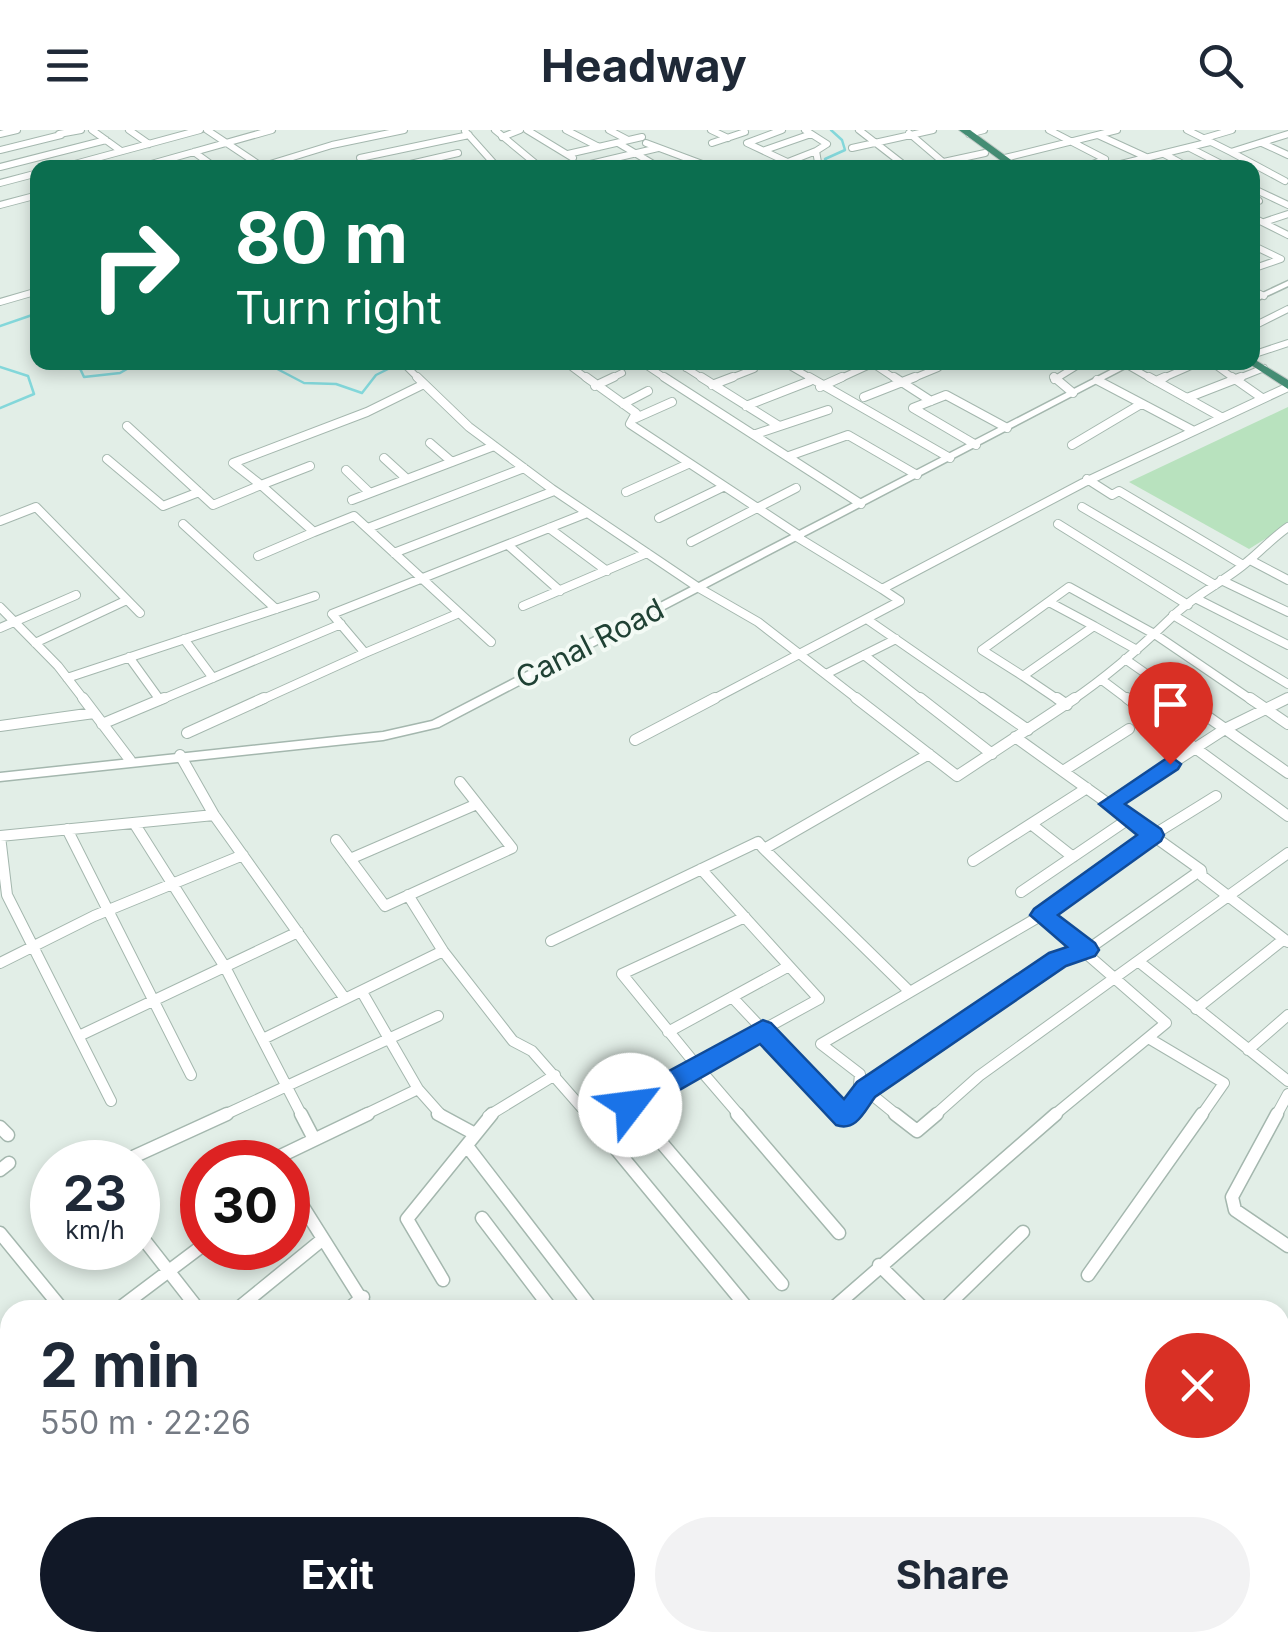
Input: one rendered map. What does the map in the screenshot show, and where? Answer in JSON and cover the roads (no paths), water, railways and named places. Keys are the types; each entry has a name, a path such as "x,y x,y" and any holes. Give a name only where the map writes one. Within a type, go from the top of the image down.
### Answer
{"highway":[{"path":"952,130 997,160"},
{"path":"967,132 999,160"},
{"path":"1260,359 1288,373"},
{"path":"1260,361 1288,386"}],"street":[{"path":"0,134 17,130"},
{"path":"0,150 80,130"},
{"path":"92,130 120,152"},
{"path":"130,131 141,130"},
{"path":"90,160 204,130 230,142"},
{"path":"218,130 254,160"},
{"path":"167,160 272,130"},
{"path":"354,130 363,138"},
{"path":"495,130 531,160"},
{"path":"502,137 524,130 575,160"},
{"path":"566,130 599,147"},
{"path":"609,130 628,140"},
{"path":"712,130 728,138"},
{"path":"782,130 746,143 784,160"},
{"path":"858,130 900,160"},
{"path":"852,148 934,130"},
{"path":"967,132 984,130"},
{"path":"1049,130 1103,160"},
{"path":"1088,130 1147,157"},
{"path":"1008,160 1117,130"},
{"path":"1187,130 1246,160"},
{"path":"1137,160 1189,147 1232,130"},
{"path":"130,131 149,144"},
{"path":"284,160 400,131 429,160 458,153"},
{"path":"712,143 744,131 758,139"},
{"path":"360,158 466,132 491,160"},
{"path":"764,150 808,132 827,144 793,160"},
{"path":"909,133 941,160"},
{"path":"1231,152 1287,135"},
{"path":"0,167 106,140"},
{"path":"568,154 644,140 691,160"},
{"path":"618,142 645,160"},
{"path":"1261,142 1288,155"},
{"path":"138,147 157,160"},
{"path":"1189,147 1213,160"},
{"path":"615,160 658,148"},
{"path":"816,151 818,160"},
{"path":"194,152 205,160"},
{"path":"947,160 985,153"},
{"path":"1163,154 1175,160"},
{"path":"1260,168 1285,181"},
{"path":"0,184 30,176"},
{"path":"1260,192 1288,205"},
{"path":"0,205 30,197"},
{"path":"1264,222 1288,214"},
{"path":"1260,220 1288,236"},
{"path":"1260,244 1272,241"},
{"path":"1260,248 1284,258"},
{"path":"1260,266 1284,258"},
{"path":"1260,298 1288,283"},
{"path":"0,302 30,293"},
{"path":"1260,294 1264,296"},
{"path":"1260,323 1288,310"},
{"path":"1260,357 1288,344"},
{"path":"410,370 494,446 554,491 698,588 758,622 958,776 1102,680 1156,635 1173,614 1247,562 1266,542 1286,532"},
{"path":"578,370 636,413 636,418"},
{"path":"654,370 861,504"},
{"path":"689,370 779,426"},
{"path":"712,385 751,370"},
{"path":"746,406 814,379 798,370"},
{"path":"820,386 857,370"},
{"path":"883,370 931,401"},
{"path":"864,397 933,370"},
{"path":"1068,370 1052,378 1072,393"},
{"name":"Canal Road","path":"0,777 130,760 384,736 434,724 1118,370"},
{"path":"1140,370 1221,417"},
{"path":"1156,380 1180,370"},
{"path":"1222,370 1262,398"},
{"path":"1187,398 1236,380 1246,370"},
{"path":"595,386 622,374"},
{"path":"1097,380 1192,430"},
{"path":"810,381 950,458"},
{"path":"314,532 233,463 367,412 424,384"},
{"path":"882,589 1087,480 1288,386"},
{"path":"622,404 648,391"},
{"path":"976,445 913,408 946,395 1006,428"},
{"path":"635,740 900,601 630,424 672,402"},
{"path":"1072,445 1141,404"},
{"path":"756,434 828,410"},
{"path":"127,426 214,505 310,466"},
{"path":"788,456 848,435 917,475"},
{"path":"430,443 452,462"},
{"path":"352,500 494,446"},
{"path":"107,458 163,506 199,492"},
{"path":"384,458 406,479"},
{"path":"626,492 688,464"},
{"path":"368,528 524,468"},
{"path":"346,470 370,493"},
{"path":"1087,480 1112,496 1119,491 1247,562 1288,580"},
{"path":"658,518 724,486"},
{"path":"690,542 796,488"},
{"path":"394,553 554,491"},
{"path":"0,521 36,507 140,613"},
{"path":"1082,508 1218,582 1288,612"},
{"path":"366,653 332,614 587,513"},
{"path":"258,556 354,516 491,642"},
{"path":"183,524 276,608"},
{"path":"1058,524 1192,602 1288,644"},
{"path":"549,528 608,570"},
{"path":"508,545 560,590"},
{"path":"523,606 647,553"},
{"path":"1067,705 982,650 1069,587 1156,635 1288,724"},
{"path":"0,628 76,596"},
{"path":"67,678 315,596"},
{"path":"36,643 128,600"},
{"path":"1049,602 1137,650"},
{"path":"0,606 67,678 130,760"},
{"path":"188,733 457,614"},
{"path":"1173,614 1288,684"},
{"path":"868,620 1028,730"},
{"path":"102,724 341,624"},
{"path":"1024,676 1094,626"},
{"path":"184,639 213,678"},
{"path":"826,674 896,639"},
{"path":"864,655 992,754"},
{"path":"130,657 160,700"},
{"path":"1125,659 1288,773"},
{"path":"1102,680 1288,816"},
{"path":"1110,804 1225,729 1288,698"},
{"path":"1,724 94,713"},
{"path":"1063,771 1129,729"},
{"path":"1016,737 1201,870 1202,876 1286,940 1196,1010"},
{"path":"764,849 929,754"},
{"path":"180,755 214,816 343,996"},
{"path":"336,840 385,906 512,848 460,782"},
{"path":"973,862 1086,788"},
{"path":"1216,796 1153,835 1042,915 820,1044 860,1074 858,1085 917,1131 979,1076 1288,853"},
{"path":"350,859 477,804"},
{"path":"112,1101 7,895 0,836 214,816"},
{"path":"1021,892 1130,818"},
{"path":"134,823 225,966 314,1138"},
{"path":"1031,824 1073,856"},
{"path":"67,829 191,1075"},
{"path":"551,941 758,842 909,991"},
{"path":"0,963 108,910 243,855"},
{"path":"701,869 820,999 630,1105 782,1284"},
{"path":"732,997 845,1117 866,1090 1057,960 1087,950 1201,870"},
{"path":"408,896 443,952 513,1040 532,1051 555,1076 742,1300"},
{"path":"843,1300 1166,1022 1042,915"},
{"path":"744,917 622,974 839,1233"},
{"path":"81,1035 298,932"},
{"path":"264,1039 343,996 362,992 443,952"},
{"path":"1138,960 1288,1081"},
{"path":"668,1032 789,966"},
{"path":"362,992 418,1089 438,1114 471,1140 586,1300"},
{"path":"1248,1050 1288,1015"},
{"path":"160,1145 438,1016"},
{"path":"1088,1275 1224,1083 1150,1039"},
{"path":"443,1280 407,1220 486,1117 555,1076"},
{"path":"310,1140 418,1089"},
{"path":"1288,1094 1232,1197 1235,1210 1288,1246"},
{"path":"310,1218 364,1300"},
{"path":"482,1218 544,1300"},
{"path":"953,1300 1024,1232"},
{"path":"248,1300 324,1239"},
{"path":"2,1240 55,1300"},
{"path":"160,1261 192,1300"},
{"path":"129,1300 180,1262"},
{"path":"880,1266 915,1300"}],"waterway":[{"path":"826,160 845,150 842,140 831,130"},
{"path":"0,326 30,316"},
{"path":"0,367 28,376 34,394 0,408"},
{"path":"81,370 84,377 125,370"},
{"path":"279,370 304,383 336,384 362,393 376,375 386,370"}]}
